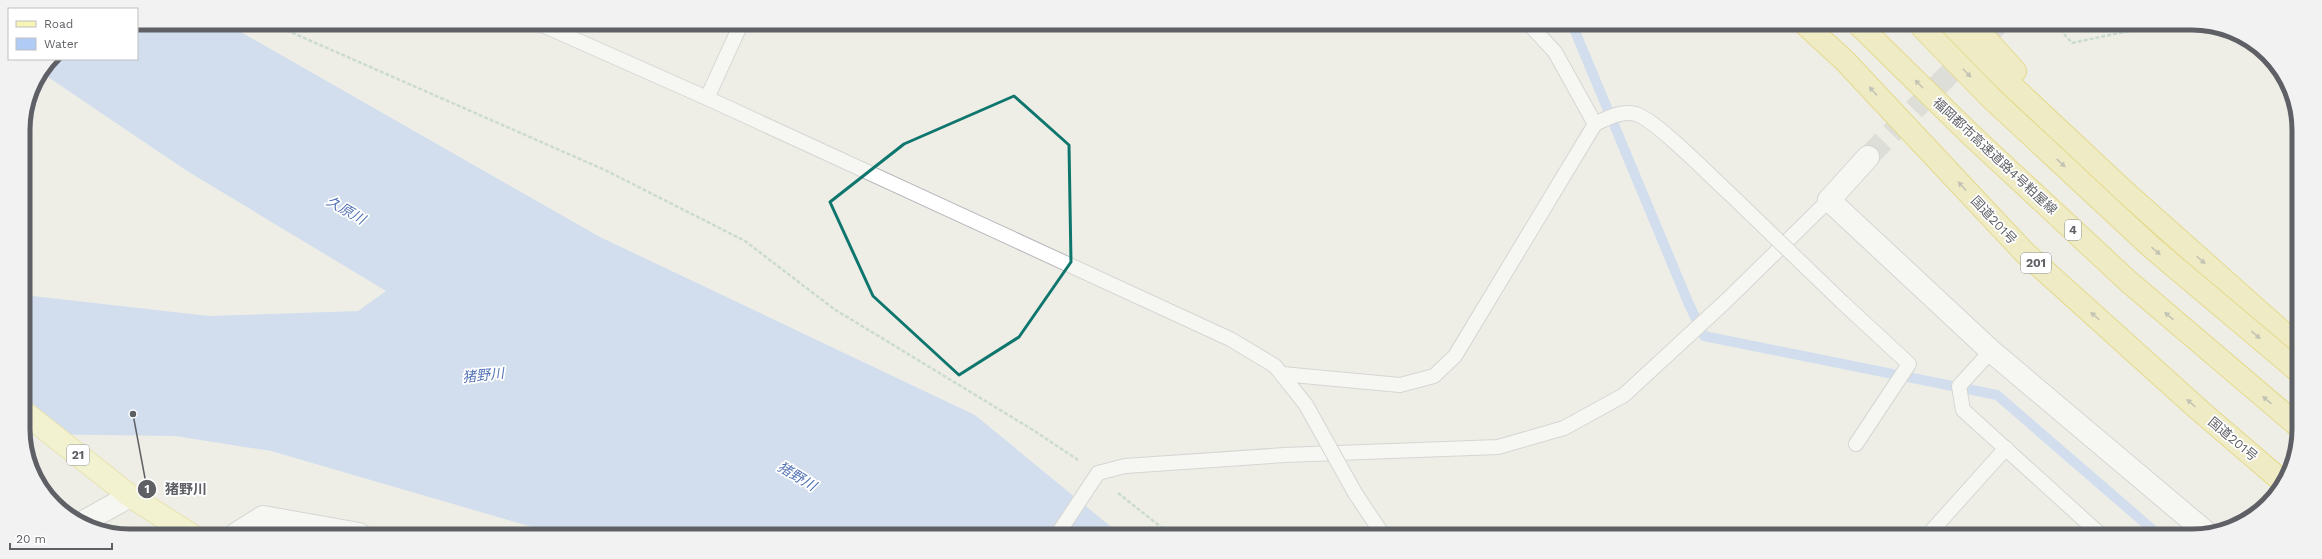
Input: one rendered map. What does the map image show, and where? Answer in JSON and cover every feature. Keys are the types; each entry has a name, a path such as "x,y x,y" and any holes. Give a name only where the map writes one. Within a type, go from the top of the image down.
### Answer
{"highway":[{"name":"国道201号","path":"1811,30 1845,62 2025,253 2198,409 2279,479"},
{"name":"福岡都市高速道路4号粕屋線","path":"1864,30 1970,134 2129,282 2292,422"},
{"path":"1925,30 1989,96 2150,246 2292,366"},
{"path":"1952,30 2124,191 2292,341"},
{"path":"1978,30 2124,191"}],"main road":[{"name":"21","path":"30,417 130,496 182,529"}],"street":[{"path":"1868,157 1829,200 1991,351 2202,529"},
{"path":"88,519 130,496"},
{"path":"244,529 262,517 330,529"}],"lane":[{"path":"554,30 707,98 1230,339 1275,366 1306,405 1355,493 1379,529"},
{"path":"707,98 738,30"},
{"path":"1535,30 1555,52 1595,124"},
{"path":"1282,374 1400,385 1434,376 1455,356 1595,124 1614,115 1635,114 1659,129 1730,194 1909,364 1856,444"},
{"path":"1061,529 1095,479 1126,466 1269,456 1498,447 1564,428 1624,395 1726,301 1829,200"},
{"path":"1991,351 1959,386 1963,410 2094,529"},
{"path":"1933,529 2006,448"}],"path":[{"path":"286,30 598,166 745,241 834,309 1033,430 1095,479 1117,493 1163,529"},
{"path":"2061,30 2072,42 2132,30"}],"highlighted area":[{"path":"1014,96 1069,145 1071,262 1019,337 959,375 873,296 830,202 904,144"}],"water":[{"name":"久原川","path":"138,30 237,30 600,237 975,415 1114,529 539,529 271,451 175,436 30,434 30,296 209,316 358,311 386,291 187,171 46,76 59,60 138,60"}],"waterway":[{"path":"1575,30 1688,302 1704,336 1997,395 2152,529"}],"tunnel":[{"path":"1868,157 1992,30"}],"place":[{"name":"猪野川","path":"133,414"}]}
